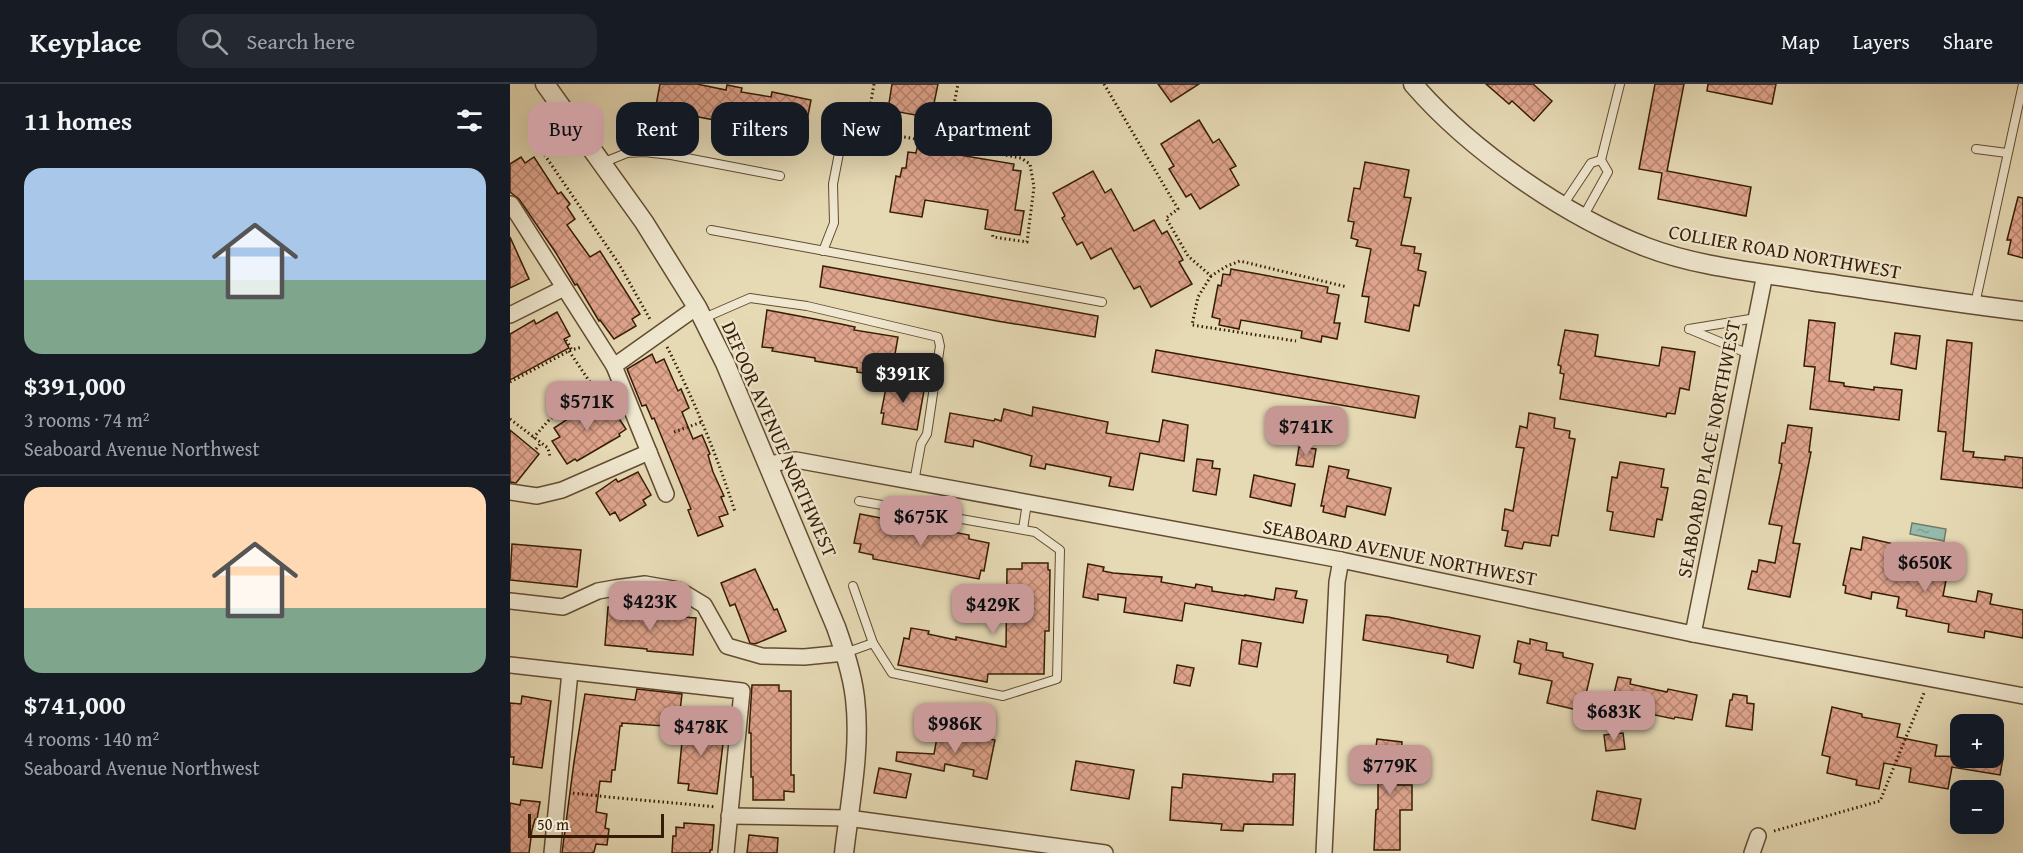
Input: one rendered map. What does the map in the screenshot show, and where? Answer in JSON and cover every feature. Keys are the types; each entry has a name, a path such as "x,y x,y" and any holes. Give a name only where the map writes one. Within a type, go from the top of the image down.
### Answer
{"street":[{"name":"DEFOOR AVENUE NORTHWEST","path":"544,84 644,222 700,313 725,363 836,627 845,653 855,698 857,730 856,758 844,853"},
{"name":"COLLIER ROAD NORTHWEST","path":"1413,84 1426,99 1477,145 1512,172 1583,217 1617,235 1660,252 1765,274 1975,306 2023,311"},
{"path":"512,204 618,377 666,494"},
{"name":"SEABOARD PLACE NORTHWEST","path":"1693,634 1765,274"},
{"path":"510,315 564,288"},
{"path":"618,377 659,334 700,313"},
{"path":"510,492 537,496 554,492 592,478 649,452"},
{"name":"SEABOARD AVENUE NORTHWEST","path":"768,464 796,460 1341,560 1693,634 2023,696"},
{"path":"1324,853 1337,582 1341,560"},
{"path":"510,601 563,607 598,591 645,584 679,590 704,605 727,646 762,656 804,657 845,653"},
{"path":"510,665 742,691 726,853"},
{"path":"552,853 570,672"},
{"path":"729,812 848,818 1105,853"},
{"path":"1752,853 1758,836"}],"lane":[{"path":"1583,217 1608,172 1601,160 1620,84"},
{"path":"1975,306 2023,84"},
{"path":"1976,148 2007,153"},
{"path":"602,164 627,153 644,152 780,176"},
{"path":"823,251 834,223 833,184 838,156"},
{"path":"1563,205 1591,163 1601,160"},
{"path":"711,231 1102,302"},
{"path":"700,313 750,298 807,306 938,336 940,346 927,434 921,444 914,482"},
{"path":"1749,354 1689,329 1756,318"},
{"path":"853,586 873,643 892,673 1003,696 1057,679 1060,550 1035,532 1023,529 859,501"},
{"path":"1023,529 1027,502"},
{"path":"845,653 873,643"}],"path":[{"path":"874,84 866,130 914,139"},
{"path":"954,102 958,84"},
{"path":"1104,84 1178,209 1166,218 1188,256 1211,276"},
{"path":"545,156 619,264 686,384 719,463 735,512"},
{"path":"992,233 993,237 1027,242 1034,188 1030,164 1021,158 1009,156"},
{"path":"1296,340 1192,325 1198,297 1211,276 1240,261 1347,287"},
{"path":"567,340 571,351 606,406"},
{"path":"510,382 571,351 598,342"},
{"path":"533,438 550,419 598,394 618,377"},
{"path":"510,419 548,448 550,457"},
{"path":"674,432 702,422"},
{"path":"536,449 541,443"},
{"path":"1758,836 1880,801 1930,678"},
{"path":"558,791 729,812"}],"water":[{"path":"1912,523 1946,529 1944,541 1910,534"}],"building":[{"path":"660,84 697,84 726,90 727,85 742,88 741,92 771,97 772,92 811,100 809,110 809,102 711,102 711,119 699,117 699,102 657,102"},
{"path":"892,84 938,84 934,102 914,102 914,115 902,113 902,102 889,102"},
{"path":"1158,84 1199,84 1171,102"},
{"path":"1486,84 1533,84 1552,101 1534,121 1512,101 1509,104"},
{"path":"1655,84 1684,84 1667,171 1751,187 1746,216 1658,199 1662,173 1639,169"},
{"path":"1708,84 1776,84 1772,104 1707,91"},
{"path":"1199,120 1213,143 1219,139 1236,166 1230,169 1239,185 1200,209 1191,194 1186,197 1169,169 1174,166 1161,144"},
{"path":"908,152 914,153 914,156 966,156 1014,164 1013,170 1021,171 1015,210 1024,211 1020,235 985,229 988,210 925,200 922,217 890,212 896,176 900,177 902,168 906,168"},
{"path":"521,157 525,163 534,157 558,194 561,192 570,204 567,207 575,219 567,225 590,257 600,251 640,314 632,319 636,326 614,339 599,321 577,284 575,285 519,199 510,192 510,164"},
{"path":"1365,162 1409,170 1404,197 1411,198 1401,245 1415,247 1414,253 1421,254 1418,270 1426,272 1419,306 1414,305 1409,331 1365,322 1369,297 1362,296 1371,249 1356,246 1358,240 1351,238 1354,222 1348,221 1354,188 1360,189"},
{"path":"1093,171 1105,193 1111,189 1134,231 1154,220 1162,234 1167,231 1183,260 1179,262 1192,284 1151,307 1140,286 1134,289 1111,248 1091,259 1082,242 1077,245 1062,218 1065,216 1053,193"},
{"path":"2018,197 2023,198 2023,258 2008,254 2011,240 2007,240"},
{"path":"510,237 529,279 510,288"},
{"path":"823,266 1098,316 1095,337 820,287"},
{"path":"1231,269 1328,287 1327,293 1339,295 1334,323 1340,323 1337,339 1322,336 1321,342 1301,338 1302,331 1241,320 1239,329 1219,325 1220,319 1212,317 1218,285 1221,286 1223,274 1230,275"},
{"path":"767,310 855,327 854,330 898,337 891,377 857,372 857,368 815,361 815,358 772,351 773,348 762,347"},
{"path":"557,312 570,336 564,339 569,348 510,380 510,334 534,320 536,324"},
{"path":"1809,320 1835,323 1829,381 1844,383 1844,386 1874,390 1874,387 1902,390 1899,420 1810,409 1815,367 1804,366"},
{"path":"1565,330 1598,335 1595,356 1659,366 1662,347 1695,352 1689,390 1680,388 1675,414 1667,413 1666,417 1560,399 1564,374 1560,373 1561,366 1558,365"},
{"path":"1895,333 1920,336 1916,369 1891,364"},
{"path":"1947,340 1972,343 1963,451 1974,452 1973,457 2005,460 2005,456 2023,458 2023,488 1941,479 1946,432 1938,431"},
{"path":"1156,350 1419,396 1415,418 1152,372"},
{"path":"652,354 656,363 664,359 678,391 681,389 689,408 682,412 693,439 702,435 710,454 708,455 713,472 724,496 721,497 728,514 719,517 723,526 698,536 688,510 691,509 654,418 652,419 646,405 642,406 627,369"},
{"path":"888,378 925,385 917,430 882,424 884,413 881,413"},
{"path":"602,402 607,411 612,408 626,429 619,434 620,436 577,461 575,459 567,464 552,441 560,437 554,428 586,407 588,410"},
{"path":"1033,407 1108,422 1106,433 1159,442 1163,420 1188,425 1184,461 1140,453 1133,490 1109,486 1111,477 1046,464 1045,469 1030,466 1032,456 974,440 973,447 945,442 950,413 1001,421 1004,409 1032,416"},
{"path":"1529,413 1555,418 1554,428 1570,431 1569,438 1575,439 1558,536 1552,535 1550,546 1524,542 1522,549 1505,546 1508,531 1502,530 1505,509 1513,511 1524,448 1516,447 1520,426 1527,428"},
{"path":"1788,425 1812,428 1809,452 1811,452 1793,543 1800,544 1790,597 1748,589 1752,571 1757,572 1759,560 1775,563 1782,526 1769,524 1782,464 1779,463 1782,443 1785,443"},
{"path":"510,430 539,454 516,483 510,482"},
{"path":"1299,447 1316,449 1313,467 1296,465"},
{"path":"1197,459 1213,461 1212,468 1220,469 1216,495 1193,491"},
{"path":"1620,462 1664,469 1661,487 1668,488 1662,520 1657,519 1654,537 1610,530 1613,512 1607,511 1612,477 1617,478"},
{"path":"1329,466 1349,470 1347,478 1391,488 1385,515 1347,506 1345,517 1323,512 1324,506 1321,506"},
{"path":"638,472 651,495 643,500 646,505 620,521 615,512 610,515 596,493 616,479 618,482"},
{"path":"1254,475 1295,484 1291,506 1250,497"},
{"path":"860,514 969,535 969,539 989,543 984,571 981,570 979,579 873,559 873,555 859,552 861,544 854,543"},
{"path":"1863,537 1894,544 1892,554 1920,560 1920,564 1931,566 1930,571 1947,575 1943,596 1976,602 1978,591 1992,594 1990,604 2023,610 2023,638 1985,631 1984,638 1948,632 1949,624 1906,616 1907,610 1897,608 1899,597 1872,592 1871,599 1845,593 1846,586 1843,585 1851,548 1861,550"},
{"path":"512,544 581,550 577,587 510,580"},
{"path":"1022,563 1048,563 1048,570 1050,570 1049,631 1045,631 1044,674 988,674 987,682 898,665 904,638 909,639 911,628 956,640 956,637 1006,647 1007,569 1022,569"},
{"path":"1088,564 1104,567 1103,571 1113,573 1162,577 1161,582 1195,588 1196,584 1212,587 1212,591 1274,600 1276,588 1297,591 1295,598 1307,600 1303,623 1185,603 1182,621 1124,612 1126,598 1098,594 1098,600 1083,597"},
{"path":"755,569 786,631 755,644 750,643 735,604 730,606 721,583"},
{"path":"608,607 630,609 630,613 696,618 693,655 605,645"},
{"path":"1366,615 1388,617 1480,636 1473,668 1447,662 1448,655 1363,640"},
{"path":"1530,639 1547,643 1546,650 1563,653 1563,657 1593,664 1582,711 1547,703 1552,681 1519,674 1521,664 1514,662 1518,641 1530,644"},
{"path":"1242,640 1261,643 1257,667 1239,664"},
{"path":"1177,665 1194,668 1190,686 1174,683"},
{"path":"1618,677 1631,679 1630,684 1667,692 1668,689 1697,695 1692,720 1675,717 1674,719 1611,706"},
{"path":"752,685 779,685 779,691 791,691 791,775 794,775 794,792 784,791 784,800 753,800 751,733 749,733"},
{"path":"637,689 682,694 678,727 622,723 615,770 612,770 611,782 600,781 596,812 607,814 605,828 609,829 607,845 596,844 594,852 591,853 562,853 585,694 635,700"},
{"path":"1733,694 1747,696 1747,703 1754,704 1752,730 1726,726"},
{"path":"522,696 551,701 542,768 513,764 514,757 510,757 510,703 521,704"},
{"path":"1832,707 1862,714 1862,717 1900,724 1897,737 1937,745 1935,756 1950,756 1952,768 1948,789 1909,782 1911,768 1884,763 1879,789 1856,785 1857,780 1827,773 1830,757 1822,755"},
{"path":"684,721 725,727 717,794 688,790 689,784 678,783"},
{"path":"950,729 995,740 987,779 973,776 974,770 945,764 944,771 896,761 897,752 934,754 938,732 949,735"},
{"path":"1623,733 1625,749 1606,751 1604,735"},
{"path":"1377,739 1402,742 1398,785 1412,785 1412,810 1400,810 1400,850 1374,850 1376,810 1378,809 1378,772 1373,772"},
{"path":"1076,761 1134,770 1129,799 1071,790"},
{"path":"879,768 911,774 906,798 874,793"},
{"path":"1958,768 2001,768 2000,775"},
{"path":"1183,774 1273,782 1273,774 1295,774 1293,825 1244,824 1243,831 1221,830 1222,824 1170,820 1172,787 1182,788"},
{"path":"1597,791 1641,799 1635,829 1592,820"},
{"path":"521,800 540,802 537,819 535,819 532,830 529,853 510,853 510,803 520,805"},
{"path":"684,823 714,825 710,853 672,853 676,827 684,828"},
{"path":"749,835 778,838 777,853 747,853"}]}
